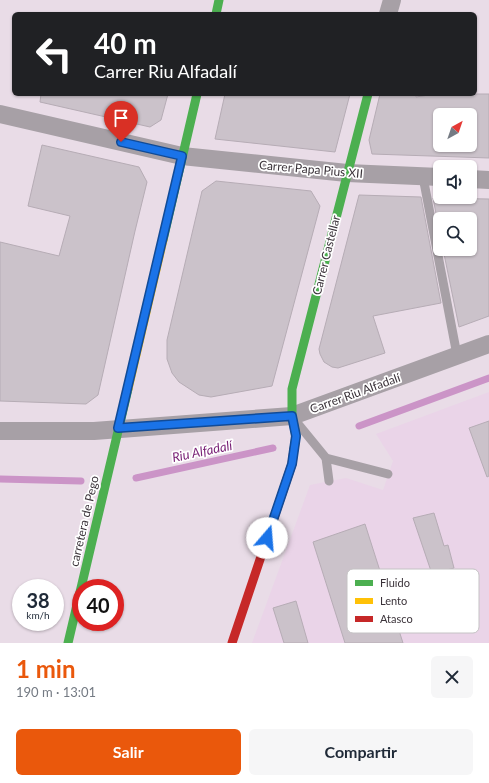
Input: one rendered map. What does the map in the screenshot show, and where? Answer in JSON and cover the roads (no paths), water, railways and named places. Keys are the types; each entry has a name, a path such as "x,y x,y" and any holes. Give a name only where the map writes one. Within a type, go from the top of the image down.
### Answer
{"main road":[{"path":"216,12 219,0"},
{"path":"118,428 197,96"},
{"name":"Carrer Castellar","path":"232,643 292,464 296,436 292,416 292,389 367,96"},
{"name":"carretera de Pego","path":"68,643 118,428"}],"street":[{"path":"389,12 392,0"},
{"name":"Carrer Papa Pius XII","path":"0,114 182,156 347,173 432,177"},
{"path":"477,179 489,180"},
{"name":"Carrer Riu Alfadalí","path":"0,431 94,431 292,416 489,344"}],"lane":[{"path":"432,177 457,356"},
{"path":"292,416 326,458 329,481"},
{"path":"326,458 388,474"}],"waterway":[{"name":"Riu Alfadalí","path":"359,426 489,378"},
{"name":"Riu Alfadalí","path":"136,478 273,448"},
{"name":"Riu Alfadalí","path":"0,479 81,481"}]}
